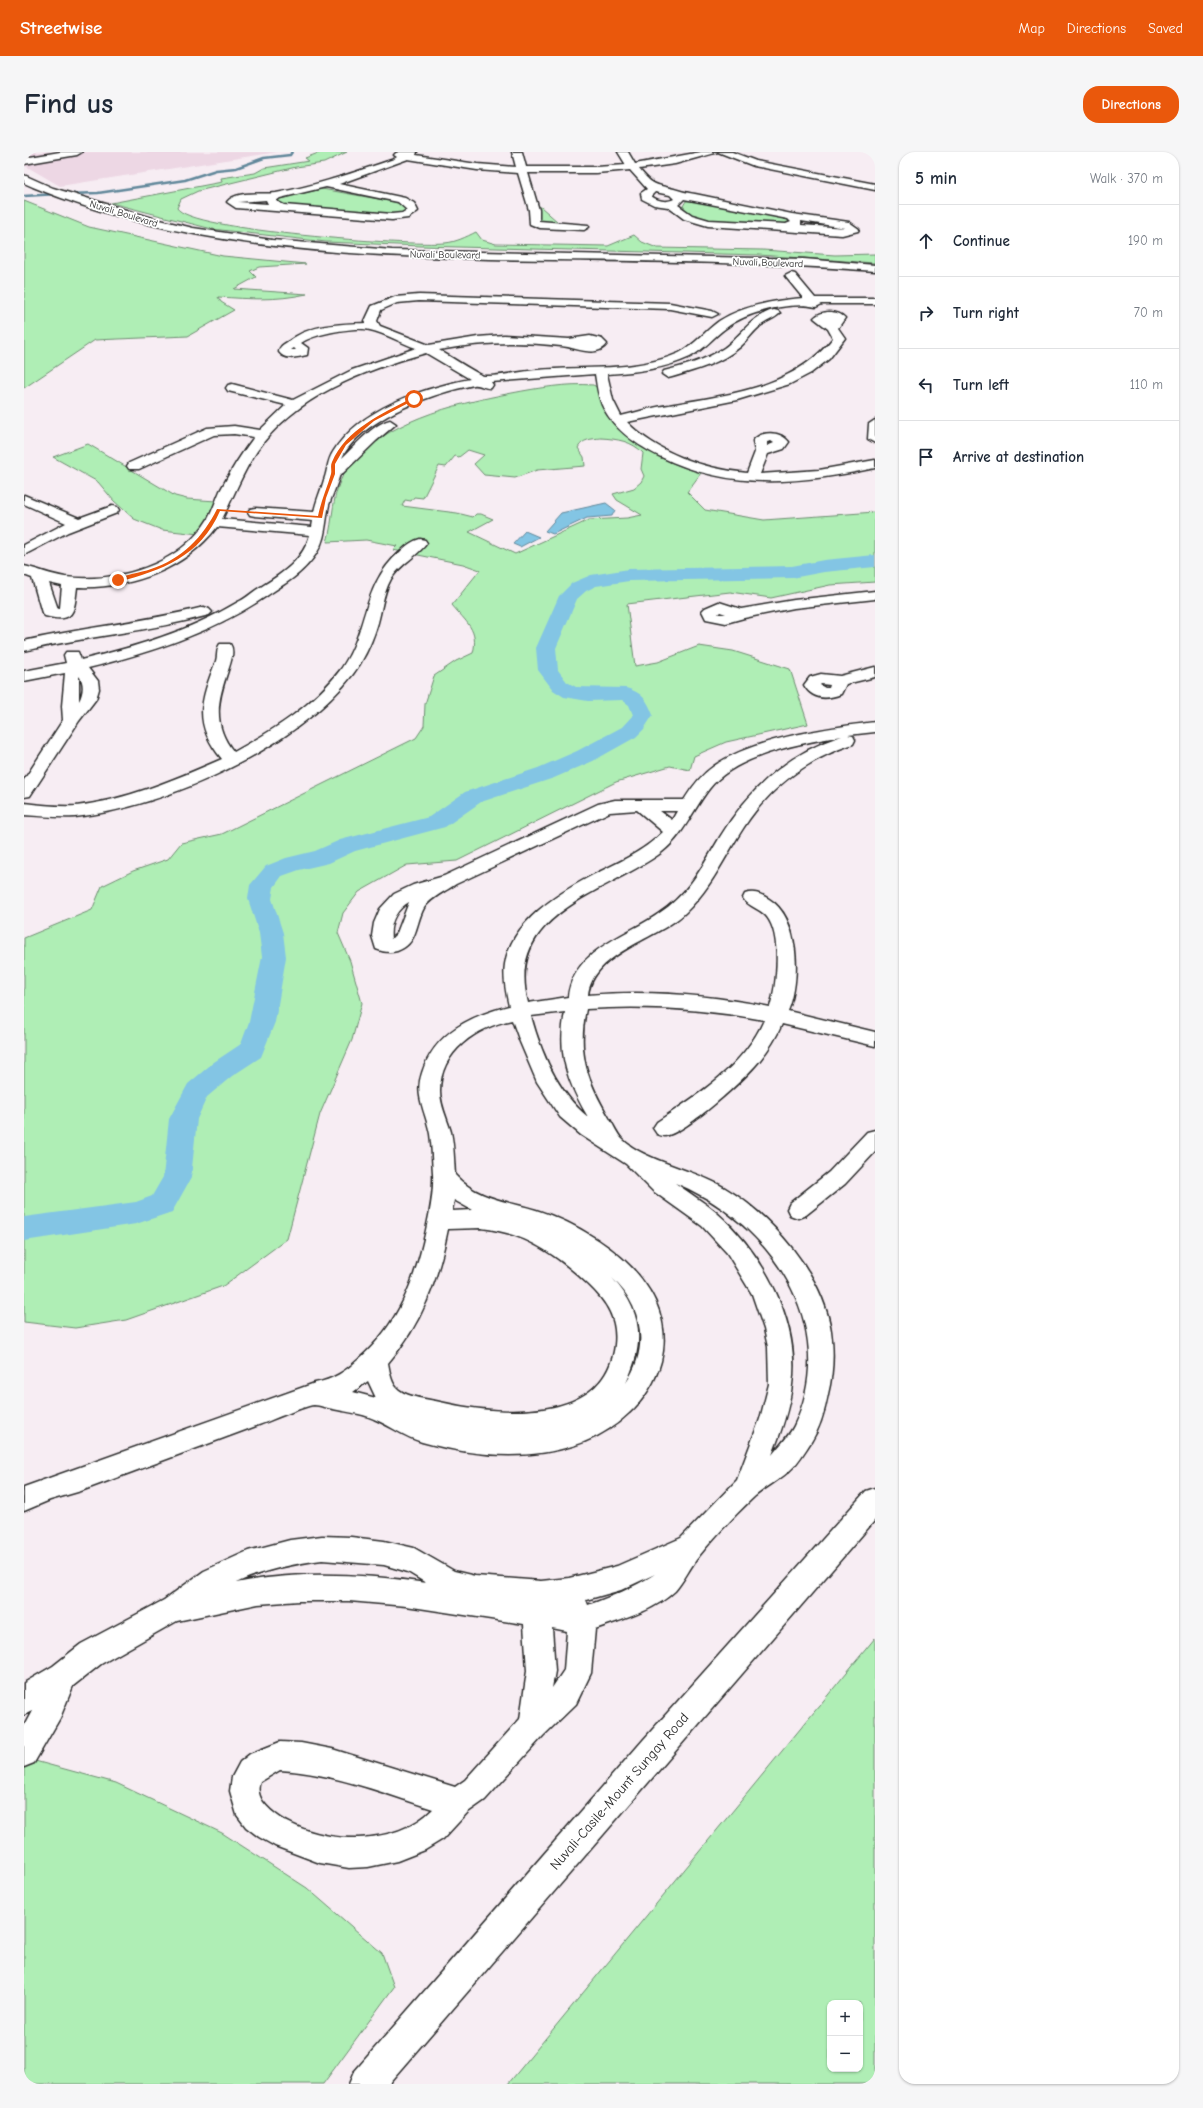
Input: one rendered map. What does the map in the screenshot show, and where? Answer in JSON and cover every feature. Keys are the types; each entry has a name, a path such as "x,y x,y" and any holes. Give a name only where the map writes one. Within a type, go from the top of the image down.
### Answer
{"main road":[{"name":"Nuvali Boulevard","path":"24,178 48,190 72,196 110,210 159,225 208,235 344,251 789,262 875,268"},
{"name":"Nuvali Boulevard","path":"256,253 334,261 623,270"},
{"name":"Nuvali Boulevard","path":"777,275 807,277"},
{"name":"Nuvali-Casile-Mount Sungay Road","path":"366,2084 654,1750 875,1500"}],"street":[{"path":"24,161 77,152"},
{"path":"517,152 529,190 534,222 537,224 572,225 584,227"},
{"path":"623,152 630,164 654,189"},
{"path":"391,154 409,154 466,166 585,170 630,164 691,152"},
{"path":"630,164 666,162 714,152"},
{"path":"723,152 759,164 875,187"},
{"path":"327,184 401,200 410,205 418,220 236,205 232,202 235,199 276,196 327,184 358,175 409,154"},
{"path":"298,191 319,181 358,175"},
{"path":"670,204 684,215 683,222 690,228 722,225 786,227 842,232 854,229 849,226 792,217 695,197 679,196 669,191 654,189 647,191 646,197 654,202 670,204 678,202 679,196"},
{"path":"529,190 543,204 532,205"},
{"path":"276,196 271,200 272,203 282,208"},
{"path":"392,217 404,216 413,210"},
{"path":"559,217 572,225"},
{"path":"786,227 794,225 797,222 792,217"},
{"path":"791,276 818,299"},
{"path":"499,390 428,349 382,333 373,326 371,317 376,308 388,302 406,298 670,306 712,314"},
{"path":"24,676 75,666 130,651 192,630 245,605 277,584 299,567 313,548 319,532 324,498 333,474 333,464 345,444 362,428 385,412 430,393 480,380 559,372 601,376 654,377 695,366 723,353 740,340 751,326 767,316 818,299"},
{"path":"479,394 601,376 669,361 698,347 718,327 738,316 766,307 818,299 875,301"},
{"path":"294,344 300,338 312,333 373,326"},
{"path":"618,420 738,396 786,380 809,369 831,351 839,338 832,328"},
{"path":"24,570 70,583 118,580 166,565 186,553 216,516 234,478 262,434 286,410 352,373 390,359 428,349 467,342 504,339 568,343"},
{"path":"601,376 606,401 618,420 647,445 684,464 719,474 771,479 807,476 875,464"},
{"path":"232,388 295,404"},
{"path":"333,474 380,430 403,418"},
{"path":"875,424 875,439"},
{"path":"134,466 212,431 234,430 262,434"},
{"path":"751,478 762,452"},
{"path":"24,499 78,523"},
{"path":"24,551 78,523 112,510"},
{"path":"216,516 320,517"},
{"path":"216,516 319,532"},
{"path":"24,809 63,812 84,811 107,806 176,784 232,760 282,733 304,716 335,687 347,672 368,629 375,600 387,574 406,553 420,543"},
{"path":"38,575 50,613 54,614 62,613 68,610 70,583"},
{"path":"24,646 66,637 177,619 262,593"},
{"path":"740,614 800,603 875,595"},
{"path":"24,792 57,746 70,720 72,687 71,677 75,666 66,637"},
{"path":"225,647 225,660 213,688 210,717 215,738 221,749 232,760"},
{"path":"840,681 875,672"},
{"path":"746,1488 771,1426 778,1398 780,1348 766,1297 740,1254 724,1234 708,1218 658,1183 635,1159 613,1143 580,1125 554,1094 534,1052 519,1011 514,966 518,951 525,938 537,924 585,887 634,862 672,833 708,779 719,769 743,757 803,740 875,727"},
{"path":"613,1143 582,1090 572,1063 572,1018 581,983 590,969 621,942 660,923 673,914 697,892 708,876 736,825 763,790 797,764 841,741 875,732"},
{"path":"450,880 604,808 615,805 689,806"},
{"path":"641,805 667,825 672,833"},
{"path":"664,1128 696,1109 741,1070 765,1038 777,1015 787,974 784,940 774,912 763,902 752,898"},
{"path":"31,1492 89,1476 315,1394 335,1390 376,1361 385,1352 408,1320 427,1272 439,1221 444,1177 440,1131 430,1099 429,1086 436,1062 450,1043 468,1029 482,1022 519,1011 577,1002 601,1000 672,1001 737,1008 777,1015 875,1039"},
{"path":"798,1209 837,1178 865,1151 875,1138"},
{"path":"24,1701 28,1696 63,1676 92,1654 173,1608 213,1580 248,1564 290,1552 322,1548 371,1551 414,1561 448,1582 475,1589 509,1593 582,1620 626,1605 645,1596 665,1582 690,1547 746,1488 781,1464 803,1433 813,1407 818,1385 821,1354 818,1329 812,1306 802,1283 790,1263 760,1227 740,1210 717,1194 695,1182 635,1159"},
{"path":"315,1394 362,1404 382,1411 421,1430 488,1443 515,1444 564,1439 586,1431 611,1402 641,1381 652,1351 648,1308 640,1293 621,1272 572,1235 523,1214 472,1201 451,1186 444,1177"},
{"path":"439,1221 481,1217 503,1220 526,1227 566,1252 613,1292 620,1305 628,1337 621,1369 611,1402"},
{"path":"376,1361 381,1383 385,1391 393,1399 472,1420 519,1423 542,1420 611,1402"},
{"path":"173,1608 258,1591 298,1588 349,1588 539,1603 569,1591 621,1577 649,1562 690,1547"},
{"path":"458,1802 332,1763 301,1756 280,1756 253,1767 247,1776 244,1786 244,1796 247,1805 255,1815 274,1829 296,1841 325,1850 350,1853 380,1850 407,1843 424,1835 442,1821 458,1802 475,1790 533,1726 566,1694 577,1673 582,1620 569,1591"},
{"path":"533,1726 541,1671 539,1603"},
{"path":"24,1753 50,1708 63,1676"}],"shaded area":[{"path":"24,152 277,152 60,186 24,165"}],"green space":[{"path":"321,152 347,152 324,163 296,167 198,191 181,199 177,208 191,216 219,224 258,230 348,239 390,242 445,243 476,232 482,240 496,244 608,246 634,235 642,242 657,248 763,250 835,255 875,254 875,263 758,255 326,242 212,229 111,203 222,182 221,178 255,173 264,168 309,161 305,158"},
{"path":"322,189 395,202 400,204 406,210 402,213 393,214 284,205 278,201 281,198"},
{"path":"695,200 786,219 790,222 786,224 747,223 714,221 700,218 689,213 683,206 686,201"},
{"path":"24,201 89,227 223,256 306,264 259,267 250,271 256,277 234,289 307,294 273,299 218,297 221,302 234,310 188,336 95,340 24,388"},
{"path":"538,206 541,207 558,222 539,221"},
{"path":"563,385 593,385 597,387 603,404 612,419 623,432 637,443 668,461 701,473 687,492 705,510 764,520 875,512 875,582 830,585 771,598 730,592 627,604 635,666 658,662 699,646 733,651 790,669 808,724 726,742 694,756 690,770 670,766 616,782 457,861 407,865 359,892 343,913 338,933 350,961 362,1003 352,1040 320,1114 287,1239 223,1286 126,1320 75,1328 24,1322 24,938 92,910 102,886 133,871 168,859 181,843 222,834 416,738 424,726 425,704 434,676 456,661 473,653 473,632 452,605 480,570 463,564 393,550 397,546 366,540 327,542 340,480 360,454 378,440 398,427 443,409 490,397 522,391","holes":["601,438 629,443 643,453 641,469 644,476 641,482 634,488 613,494 617,500 642,515 627,518 589,520 515,554 469,532 493,519 481,514 476,514 473,517 457,513 402,506 405,500 411,501 414,497 423,498 439,466 446,467 455,456 459,457 468,450 484,455 474,464 484,475 515,478 537,470 585,466 584,457 578,448 582,443 588,440"]},
{"path":"88,444 175,496 187,499 216,501 199,534 162,530 134,519 114,501 98,482 53,457"},
{"path":"875,1638 875,2084 508,2084"},
{"path":"24,1758 116,1783 222,1833 307,1888 382,1953 394,1987 323,2084 24,2084"}],"water":[{"path":"606,503 615,510 612,516 587,518 553,534 545,531 561,513"},
{"path":"525,531 539,537 520,547 513,544"}],"waterway":[{"path":"68,194 98,193 185,180 216,170 236,168 264,158 290,155 292,152"},
{"path":"24,196 58,194"},
{"path":"24,1229 136,1213 162,1204 177,1178 183,1119 197,1091 223,1069 252,1050 262,1022 274,957 271,933 260,899 262,885 274,871 294,863 321,858 348,845 437,822 473,797 502,786 546,773 585,756 629,732 637,725 643,715 638,702 626,694 588,695 571,693 560,686 548,670 546,648 569,596 579,587 591,581 629,575 792,572 824,566 875,561"}],"route":[{"path":"118,580 154,570 166,565 186,553 213,522 219,510 320,517 328,484 333,474 333,464 345,444 353,435 372,420 399,405 414,399"}]}
